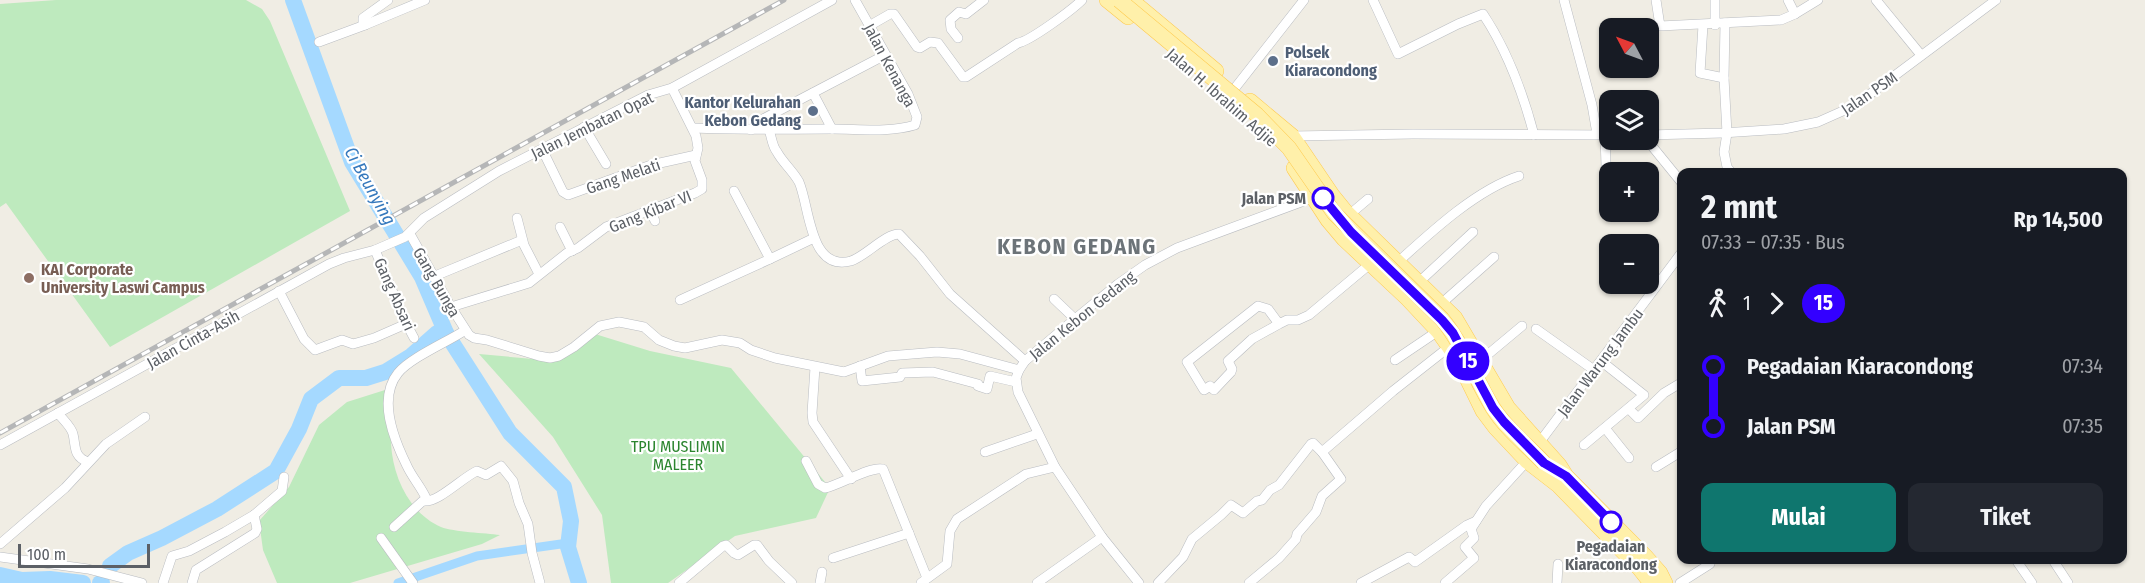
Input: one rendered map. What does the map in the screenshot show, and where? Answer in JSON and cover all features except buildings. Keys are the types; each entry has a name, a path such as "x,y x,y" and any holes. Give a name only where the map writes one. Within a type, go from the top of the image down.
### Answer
{"main road":[{"name":"Jalan H. Ibrahim Adjie","path":"1107,0 1293,138 1348,215 1442,303 1460,323 1508,408 1559,465 1561,480 1651,583"},
{"path":"1119,0 1242,102 1276,134 1334,213 1453,333 1493,408 1561,480"},
{"name":"Jalan H. Ibrahim Adjie","path":"1131,0 1238,96 1281,149 1312,198 1344,239 1408,299 1438,331 1483,411 1502,435 1527,461 1561,480 1645,556 1660,573 1665,583"},
{"path":"1281,149 1293,154 1296,152 1293,138"}],"street":[{"path":"365,26 363,18 388,0"},
{"path":"319,42 365,26 425,0"},
{"name":"Jalan Jembatan Opat","path":"391,244 408,235 426,216 499,171 648,95 672,88 832,0"},
{"name":"Jalan Kenanga","path":"832,129 877,130 909,127 916,124 916,115 908,94 855,0"},
{"path":"958,38 951,29 950,20 959,12 967,13 984,0"},
{"path":"869,26 894,14 917,47 920,48 930,42 938,43 966,77 1018,43 1022,43 1082,0"},
{"path":"1238,96 1304,0"},
{"path":"1373,0 1398,54 1483,14 1498,37 1508,60 1534,135"},
{"path":"1564,0 1592,105 1599,122"},
{"path":"1656,0 1660,26 1781,20 1796,14 1818,0"},
{"path":"1715,0 1720,24 1727,133 1724,152 1728,168"},
{"path":"1788,0 1796,14"},
{"path":"1891,0 1878,3 1921,56"},
{"name":"Jalan PSM","path":"1659,135 1784,129 1818,122 1854,106 1996,0"},
{"path":"1703,25 1700,73 1724,78"},
{"path":"752,130 761,120 885,55"},
{"path":"672,88 693,128 698,148 696,154"},
{"path":"693,128 832,129 813,93"},
{"path":"584,127 606,164"},
{"path":"769,130 776,151 798,182 805,198 814,238 827,257 833,261 850,261 892,235 899,234 950,294 1025,361"},
{"path":"1293,138 1413,134 1599,134"},
{"name":"Gang Melati","path":"542,149 563,192 567,195 651,165 696,154"},
{"path":"1655,150 1677,177"},
{"name":"Gang Kibar VI","path":"450,307 529,283 606,228 702,189 702,180 695,160 696,154"},
{"path":"1398,262 1451,215 1495,187 1519,176"},
{"path":"734,191 770,259"},
{"name":"Jalan Kebon Gedang","path":"1016,382 1019,370 1025,361 1118,284 1145,265 1177,248 1312,198"},
{"path":"1348,215 1368,199"},
{"path":"650,210 655,221"},
{"path":"517,218 522,240 539,274"},
{"path":"560,228 572,251"},
{"path":"1419,282 1473,232"},
{"name":"Gang Bunga","path":"408,235 435,276 463,332"},
{"path":"680,300 814,238"},
{"path":"435,276 522,240"},
{"name":"Jalan Cinta-Asih","path":"0,445 336,261 391,244"},
{"name":"Gang Absari","path":"375,250 414,338"},
{"path":"1442,303 1494,257"},
{"name":"Jalan Warung Jambu","path":"1539,443 1677,259"},
{"path":"1279,324 1268,309 1258,306 1187,362 1204,390 1210,386 1214,390 1231,372 1228,361 1241,348 1287,320 1298,320 1309,315 1370,264"},
{"path":"279,291 304,339 315,350 342,340 353,344 364,341 406,324"},
{"path":"1054,299 1075,319"},
{"path":"394,527 424,501 426,496 408,468 397,442 388,412 390,390 400,371 463,332 474,338 550,358 567,352 600,326 609,323 624,323 644,327 659,340 674,346 685,348 722,340 742,344 751,350 775,358 844,372 888,357 937,352 960,354 1019,370"},
{"path":"1480,361 1522,326"},
{"path":"1536,329 1594,370"},
{"path":"1395,360 1438,331"},
{"path":"1322,452 1449,347"},
{"path":"1584,445 1644,395 1601,361"},
{"path":"860,366 862,381 900,377 903,373 933,372 987,388 990,376 1016,382 1018,392 1037,435 1055,467 1102,537 1139,583"},
{"path":"815,367 813,422 851,479"},
{"path":"1629,409 1638,418 1664,393 1677,385"},
{"path":"58,414 72,431 74,446 79,457 88,462"},
{"path":"0,544 65,488 118,434 146,417"},
{"path":"1605,428 1629,458"},
{"path":"985,452 1037,435"},
{"path":"1158,583 1182,557 1192,538 1231,505 1243,513 1277,486 1311,444 1314,444 1342,478 1322,496 1318,506 1291,544 1250,583"},
{"path":"1656,467 1677,454"},
{"path":"806,461 822,488 837,485 878,468 882,469 909,533 924,581 947,563 950,531 960,517 1026,474 1055,467"},
{"path":"1445,583 1474,558 1465,547 1474,538 1471,530 1492,499 1527,461"},
{"path":"424,501 433,500 466,476 477,471 486,476 501,466 513,481 528,524 531,554 540,583"},
{"path":"163,583 170,558 173,555 189,551 254,515 282,491 284,481"},
{"path":"192,583 196,570 255,533 257,530 254,515"},
{"path":"1361,583 1409,557 1415,562 1478,519"},
{"path":"833,558 909,533"},
{"path":"1037,583 1102,537"},
{"path":"381,538 412,583"},
{"path":"679,583 723,546 726,545 738,555 757,545 769,561 792,583"},
{"path":"0,557 88,569 141,583"},
{"path":"1557,583 1558,564"},
{"path":"1680,583 1710,564"},
{"path":"2019,564 2032,583"},
{"path":"2056,564 2068,583"},
{"path":"820,583 822,572"}],"green space":[{"path":"56,0 246,0 262,9 270,21 350,211 110,347 6,203 0,207 0,4"},
{"name":"TPU MUSLIMIN MALEER","path":"595,334 650,351 731,368 830,488 816,518 735,536 668,583 611,583 602,515 553,437 479,354 544,360"},
{"path":"385,390 390,410 392,456 395,469 412,503 420,513 441,527 500,535 482,544 350,583 277,583 263,550 259,521 289,487 319,425 347,402"}],"waterway":[{"name":"Ci Beunying","path":"293,0 352,162 422,277 446,333 510,433 564,487 571,521 568,547 579,583"},
{"path":"110,566 128,553 217,509 276,471 299,429 311,399 339,378 366,378 385,372 411,356 437,333 446,333"},
{"path":"398,583 477,556 568,543"},
{"path":"0,575 22,580 50,579 83,583"}],"railway":[{"path":"0,433 784,0"}],"bus line":[{"name":"15","path":"1323,198 1351,232 1453,333 1493,408 1504,422 1544,463 1566,476 1611,522"}],"place":[{"name":"Polsek Kiaracondong","path":"1273,61"},
{"name":"Kantor Kelurahan Kebon Gedang","path":"813,111"},
{"name":"Jalan PSM","path":"1323,198"},
{"name":"KAI Corporate University Laswi Campus","path":"29,278"},
{"name":"Pegadaian Kiaracondong","path":"1611,522"}],"district":[{"name":"KEBON GEDANG","path":"1077,246"}]}
